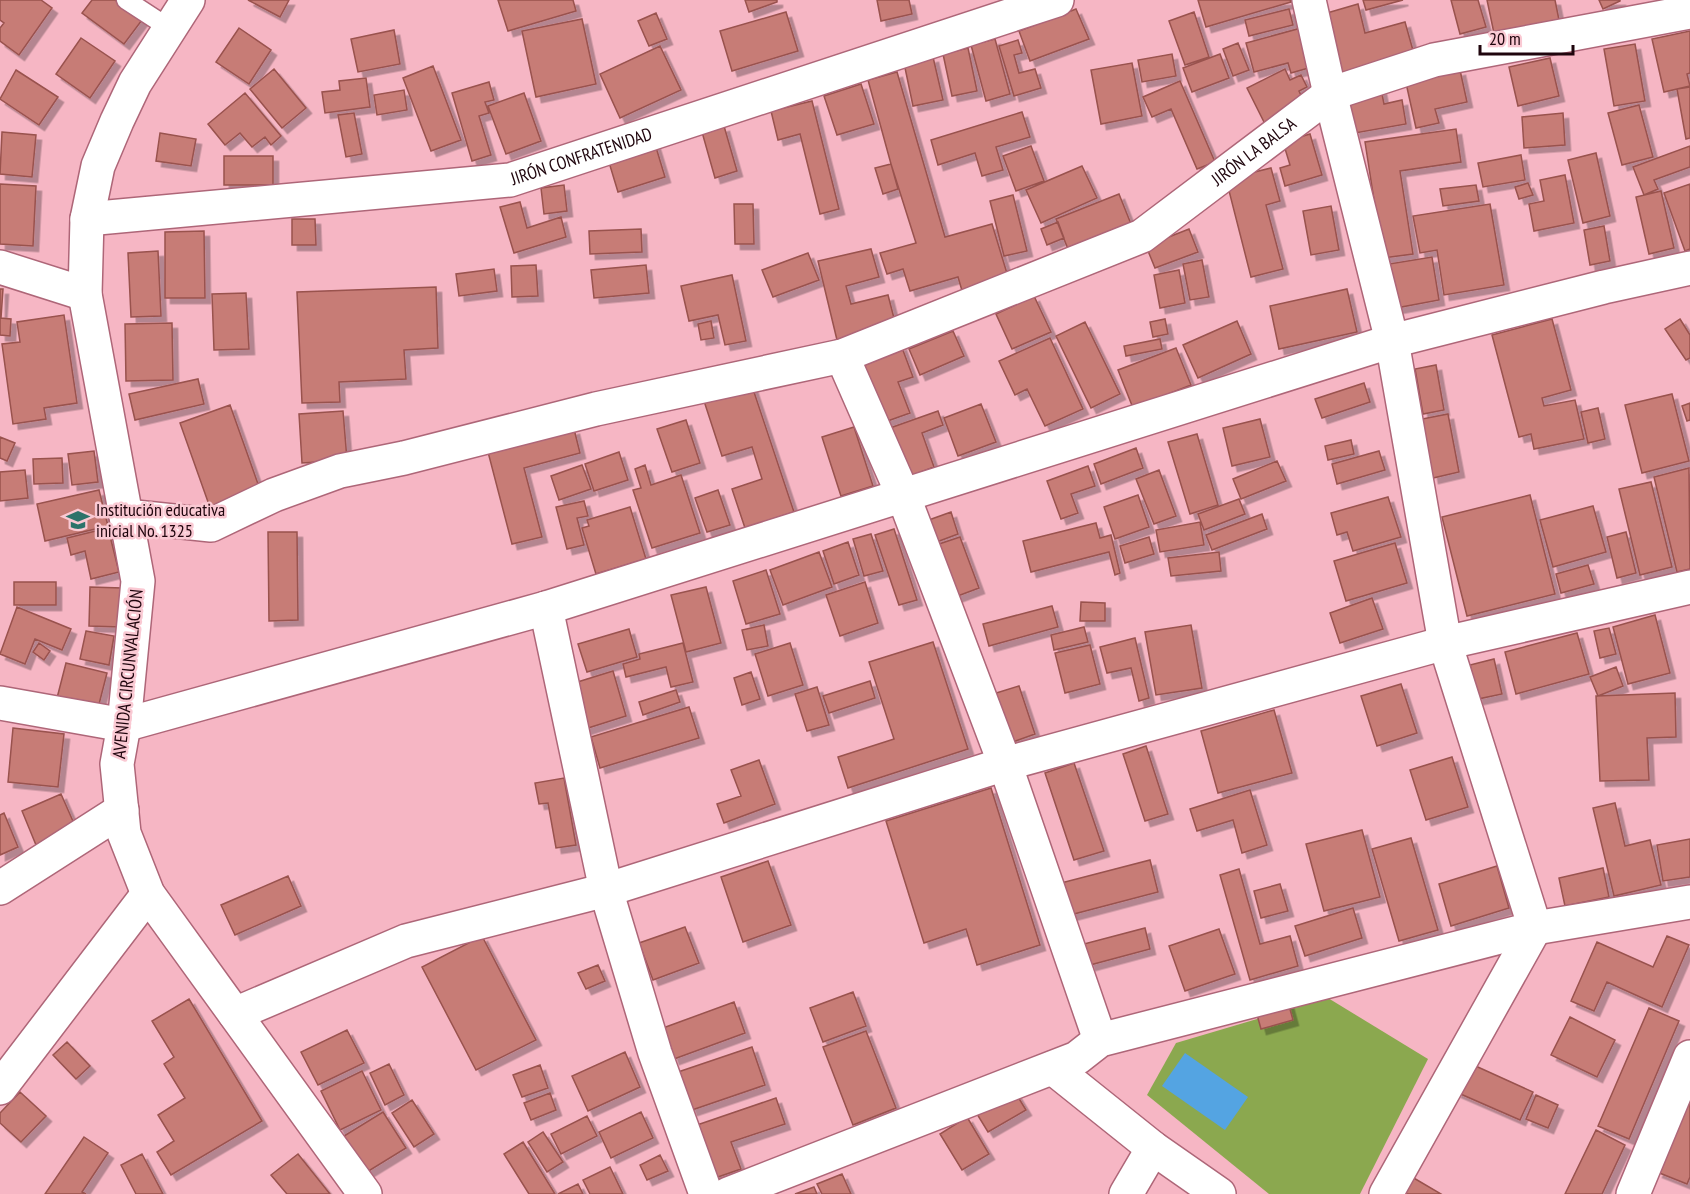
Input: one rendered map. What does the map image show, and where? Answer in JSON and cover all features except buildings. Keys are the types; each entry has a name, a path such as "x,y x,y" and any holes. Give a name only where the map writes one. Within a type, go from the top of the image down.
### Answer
{"street":[{"name":"AVENIDA CIRCUNVALACIÓN","path":"188,0 135,83 98,166 87,219 84,294 138,580 124,725 117,764 124,832 148,894 358,1191"},
{"name":"JIRÓN CONFRATENIDAD","path":"87,219 510,180 1057,0"},
{"path":"1309,0 1330,94 1392,341 1445,643 1535,928 1386,1194"},
{"name":"JIRÓN LA BALSA","path":"126,516 211,525 274,495 340,471 404,458 596,409 842,356 1142,236 1330,94 1434,60 1690,12"},
{"path":"0,267 84,294"},
{"path":"0,703 124,725 546,608 1392,341 1604,286 1690,268"},
{"path":"842,356 903,495 1005,764 1100,1040"},
{"path":"235,1014 406,941 606,890 1005,764 1445,643 1690,587"},
{"path":"546,608 606,890 655,1053 706,1194"},
{"path":"0,888 122,810"},
{"path":"0,1088 148,894"},
{"path":"728,1194 1053,1068 1077,1058 1100,1040 1535,928 1690,902"},
{"path":"1632,1194 1690,1057"},
{"path":"1053,1068 1153,1148 1219,1194"},
{"path":"1126,1194 1153,1148"}],"lane":[{"path":"126,0 170,28"}],"green space":[{"path":"1328,998 1428,1059 1360,1194 1269,1194 1147,1095 1176,1043"}],"water":[{"path":"1185,1053 1248,1097 1225,1130 1162,1086"}],"place":[{"name":"Institución educativa inicial No. 1325","path":"78,520"}]}
